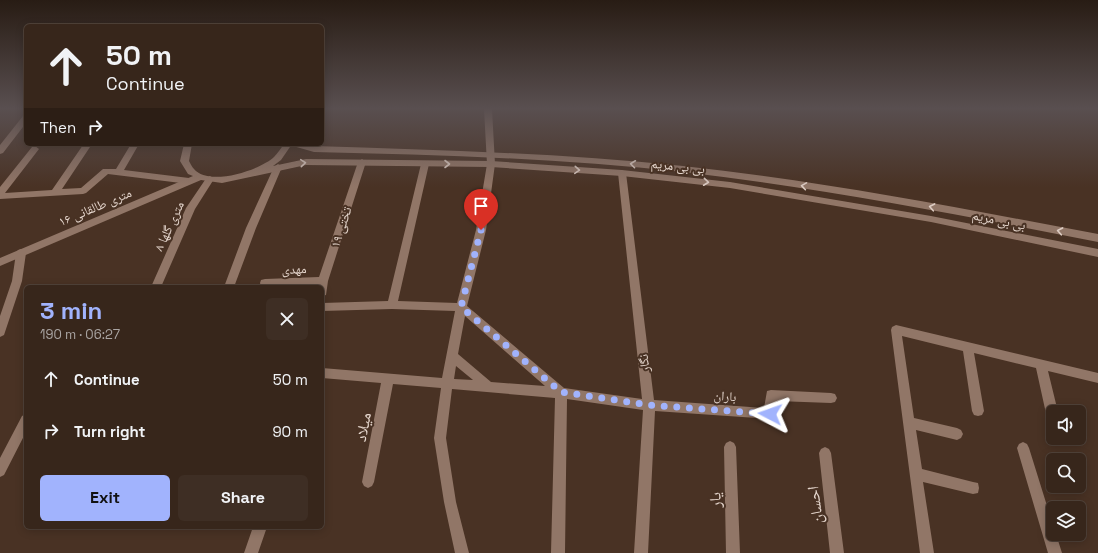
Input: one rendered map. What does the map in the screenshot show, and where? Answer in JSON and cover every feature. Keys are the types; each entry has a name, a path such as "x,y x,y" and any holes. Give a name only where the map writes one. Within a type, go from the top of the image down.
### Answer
{"street":[{"path":"0,150 15,135"},
{"path":"462,553 450,502 440,438 447,384 461,307 481,230 491,164 489,135"},
{"path":"119,172 134,146"},
{"path":"187,146 184,152 184,162 190,170 200,177 210,179 230,179 252,174 278,159 286,150 287,146"},
{"name":"بی بی مریم","path":"303,146 314,149 490,154 623,163 737,176 922,205 1098,238"},
{"path":"55,192 86,147"},
{"path":"0,192 35,149"},
{"name":"بی بی مریم","path":"252,174 306,162 491,164 622,173 730,185 931,219 1098,253"},
{"name":"تختی ۱۹","path":"322,285 322,281 362,162"},
{"path":"392,305 425,164"},
{"path":"230,285 251,228 278,167"},
{"path":"0,196 83,191 106,170 189,181"},
{"name":"نگار","path":"622,173 649,405 642,553"},
{"name":"۱۶ متری طالقانی","path":"0,262 200,177"},
{"name":"۸ متری گلها","path":"157,285 190,208 210,179"},
{"path":"0,332 18,281 21,253"},
{"name":"مهدی","path":"265,283 322,281"},
{"path":"324,307 392,305 461,307 561,392"},
{"path":"927,553 896,330 1098,378"},
{"path":"968,347 978,411"},
{"path":"452,356 489,387"},
{"path":"1041,364 1050,405"},
{"path":"324,373 561,392 649,405"},
{"name":"میلاد","path":"368,482 388,378"},
{"path":"558,553 561,392"},
{"name":"باران","path":"649,405 770,414 771,395 831,398"},
{"path":"908,422 957,434"},
{"path":"0,471 24,424"},
{"name":"یار","path":"730,447 733,553"},
{"path":"1023,448 1055,553"},
{"name":"احسان","path":"825,453 838,553"},
{"path":"916,474 973,488"},
{"path":"251,553 259,529"}],"route":[{"path":"481,230 461,307 561,392 649,405 770,414"}]}
